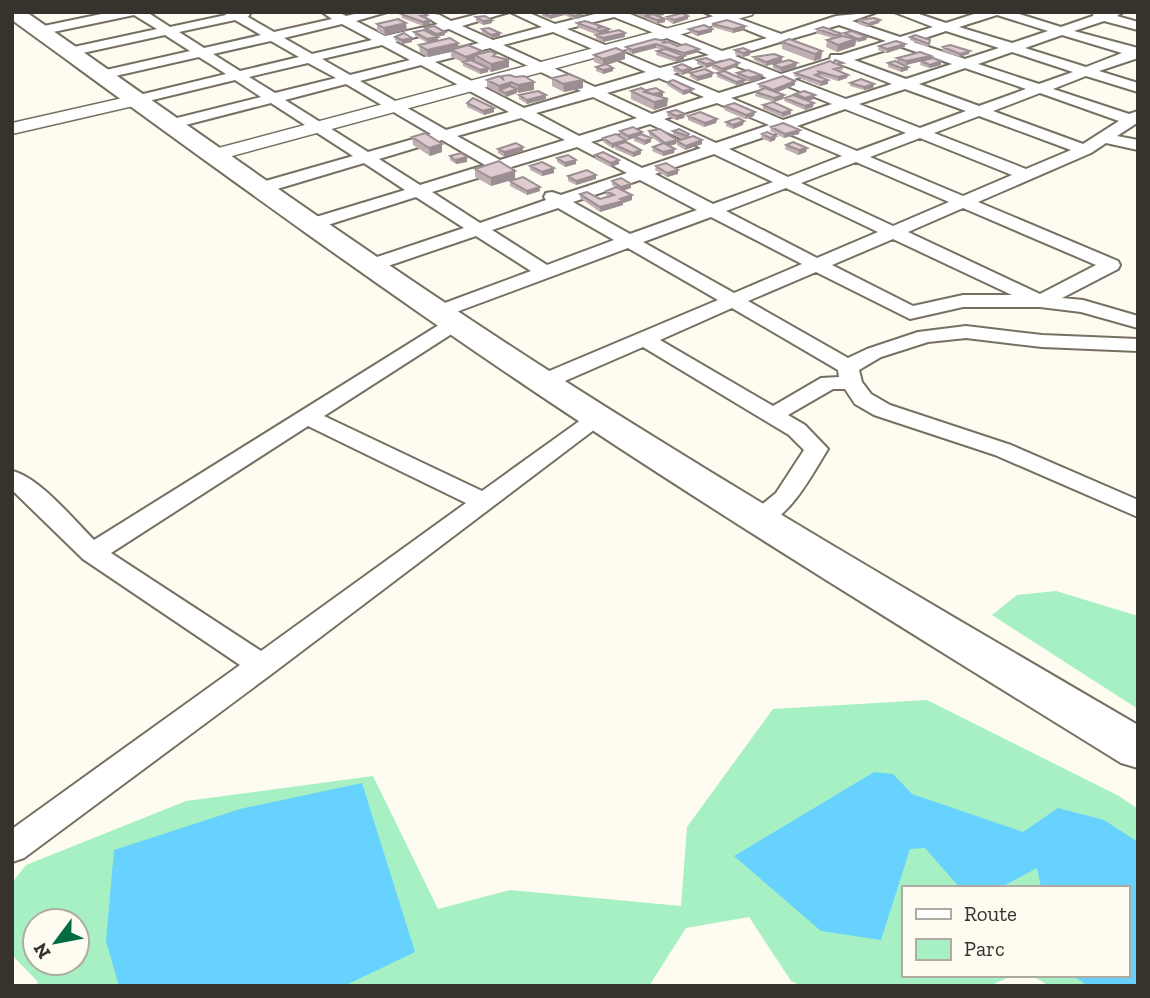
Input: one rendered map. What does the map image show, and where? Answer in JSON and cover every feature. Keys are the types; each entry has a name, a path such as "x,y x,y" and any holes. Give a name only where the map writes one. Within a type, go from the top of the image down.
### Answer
{"main road":[{"path":"14,14 312,224 543,382 757,519 1138,749"}],"street":[{"path":"39,31 130,12"},
{"path":"138,12 545,272"},
{"path":"328,12 910,313 963,301 1040,301 1083,306 1138,322"},
{"path":"102,75 381,12"},
{"path":"423,12 1040,301"},
{"path":"12,129 503,12"},
{"path":"516,12 1111,265 1040,301"},
{"path":"214,155 667,34 717,15 747,12"},
{"path":"812,12 1040,89 1135,117"},
{"path":"261,188 871,12"},
{"path":"900,12 1138,88"},
{"path":"312,224 997,12 1137,53"},
{"path":"69,52 240,13 273,37 519,178"},
{"path":"170,124 615,13 1026,175"},
{"path":"372,265 1062,31 1103,14 1138,26"},
{"path":"717,15 1085,150"},
{"path":"92,553 307,417 449,317 545,272 1137,53"},
{"path":"543,382 1085,150 1135,117"},
{"path":"1104,138 1138,145"},
{"path":"539,190 733,301 850,375 863,399 882,410 1003,450 1138,509"},
{"path":"773,415 829,383 850,375 901,327 910,313"},
{"path":"874,353 925,336 966,332 1042,341 1138,345"},
{"path":"644,339 797,430 816,449 785,498 757,519"},
{"path":"307,417 483,501"},
{"path":"12,848 600,417"},
{"path":"12,478 31,492 92,553 263,666"}],"green space":[{"path":"1056,591 1138,616 1138,709 992,615 1017,595"},
{"path":"927,700 1119,796 1138,809 1138,986 1049,986 1034,977 1129,977 1129,886 902,886 902,977 1009,977 989,986 802,986 791,981 749,917 686,928 649,986 35,986 38,982 33,977 91,977 91,907 21,907 21,964 12,955 12,883 26,865 186,801 373,776 438,909 510,890 681,906 687,827 773,709"}],"water":[{"path":"874,772 893,774 912,794 1023,832 1058,808 1104,820 1138,842 1138,986 1088,986 1075,977 1129,977 1129,886 1041,886 1037,868 1004,886 958,886 925,848 910,849 881,940 821,931 734,856"},
{"path":"362,783 415,952 344,986 119,986 106,941 114,850 240,809"}],"building":[{"path":"422,12 427,15 421,16 430,20 423,22 401,14"},
{"path":"562,12 550,16 542,13"},
{"path":"566,12 577,12 581,14 574,16"},
{"path":"682,13 688,16 674,20 667,17"},
{"path":"653,14 665,19 657,20 646,16"},
{"path":"485,16 492,20 483,21 476,17"},
{"path":"398,19 406,23 384,28 377,24"},
{"path":"727,20 745,26 733,29 712,24"},
{"path":"858,20 880,20 868,24"},
{"path":"585,21 601,26 597,28 609,29 599,31 577,23"},
{"path":"704,25 712,29 698,32 689,29"},
{"path":"434,26 445,32 436,34 425,28"},
{"path":"823,27 842,34 835,35 817,29"},
{"path":"489,28 500,33 491,35 482,29"},
{"path":"424,30 438,37 427,39 414,32"},
{"path":"619,30 625,33 603,38 596,35"},
{"path":"852,31 867,37 858,39 844,33"},
{"path":"404,33 412,38 402,40 395,37"},
{"path":"915,35 930,40 929,44 910,37"},
{"path":"842,36 856,39 838,45 827,40"},
{"path":"450,38 458,43 427,50 419,45"},
{"path":"655,39 665,41 662,43 669,42 677,46 686,44 699,49 684,53 656,44 632,50 626,47"},
{"path":"789,39 822,51 815,54 782,42"},
{"path":"896,41 905,44 887,49 879,46"},
{"path":"468,45 482,51 466,57 451,50"},
{"path":"950,45 970,51 960,54 943,47"},
{"path":"616,48 625,52 603,59 594,55"},
{"path":"743,48 750,51 743,53 735,50"},
{"path":"666,49 684,56 676,58 657,51"},
{"path":"491,51 496,54 493,56 509,60 491,64 475,55"},
{"path":"920,52 931,56 906,61 897,58"},
{"path":"774,54 782,57 766,62 754,57"},
{"path":"706,58 715,62 706,64 697,60"},
{"path":"933,58 941,61 930,65 921,61"},
{"path":"730,59 739,63 722,69 712,64"},
{"path":"471,60 488,68 480,70 463,62"},
{"path":"789,60 797,63 781,68 773,64"},
{"path":"835,60 843,63 837,64 843,67 834,69 848,75 838,77 817,71 821,73 815,75 828,80 821,82 795,73 830,61 834,63"},
{"path":"895,61 908,67 901,68 888,63"},
{"path":"606,64 613,68 603,70 596,67"},
{"path":"682,64 691,68 682,71 674,67"},
{"path":"705,69 713,73 697,77 690,73"},
{"path":"748,70 761,75 750,78 737,73"},
{"path":"724,71 745,80 736,82 717,73"},
{"path":"569,74 583,80 563,84 552,78"},
{"path":"499,76 503,79 502,76 524,76 534,82 518,85 511,82 499,86 487,80"},
{"path":"783,76 795,81 773,90 759,84"},
{"path":"861,79 874,84 864,87 850,83"},
{"path":"673,80 693,89 683,91 668,82"},
{"path":"510,86 517,89 505,93 500,90"},
{"path":"641,88 647,91 644,92 668,99 654,102 631,91"},
{"path":"656,88 663,92 647,92 647,90"},
{"path":"765,88 784,95 774,98 756,92"},
{"path":"538,91 546,95 527,100 519,95"},
{"path":"804,91 815,95 805,98 795,94"},
{"path":"793,95 814,103 805,106 785,98"},
{"path":"473,98 494,108 483,111 467,103"},
{"path":"773,102 791,110 782,113 763,105"},
{"path":"734,103 755,112 746,115 725,106"},
{"path":"676,110 685,114 676,116 668,112"},
{"path":"700,112 717,119 705,123 688,116"},
{"path":"738,118 744,121 733,125 726,122"},
{"path":"783,123 800,130 785,134 771,127"},
{"path":"633,127 642,132 628,136 620,131"},
{"path":"660,129 677,140 665,143 649,131"},
{"path":"679,129 689,134 687,136 673,131"},
{"path":"767,132 776,136 770,138 762,134"},
{"path":"425,133 442,144 429,148 412,137"},
{"path":"616,134 626,140 612,144 603,138"},
{"path":"641,134 651,138 645,141 634,137"},
{"path":"693,136 702,140 686,146 677,141"},
{"path":"626,142 641,150 633,153 615,145"},
{"path":"793,142 807,148 799,150 786,145"},
{"path":"516,143 523,147 504,152 498,149"},
{"path":"664,143 675,149 663,152 653,147"},
{"path":"603,152 619,160 611,163 595,155"},
{"path":"461,153 467,157 455,160 450,156"},
{"path":"568,155 576,160 565,163 557,158"},
{"path":"499,161 515,171 491,178 475,169"},
{"path":"542,162 554,168 542,172 530,166"},
{"path":"666,163 678,170 667,173 656,166"},
{"path":"587,170 596,175 576,181 568,176"},
{"path":"523,177 540,187 527,191 510,181"},
{"path":"621,178 631,184 621,187 612,181"},
{"path":"616,187 632,195 620,199 623,201 600,207 580,194 587,192 600,199 614,195 606,191"}]}
